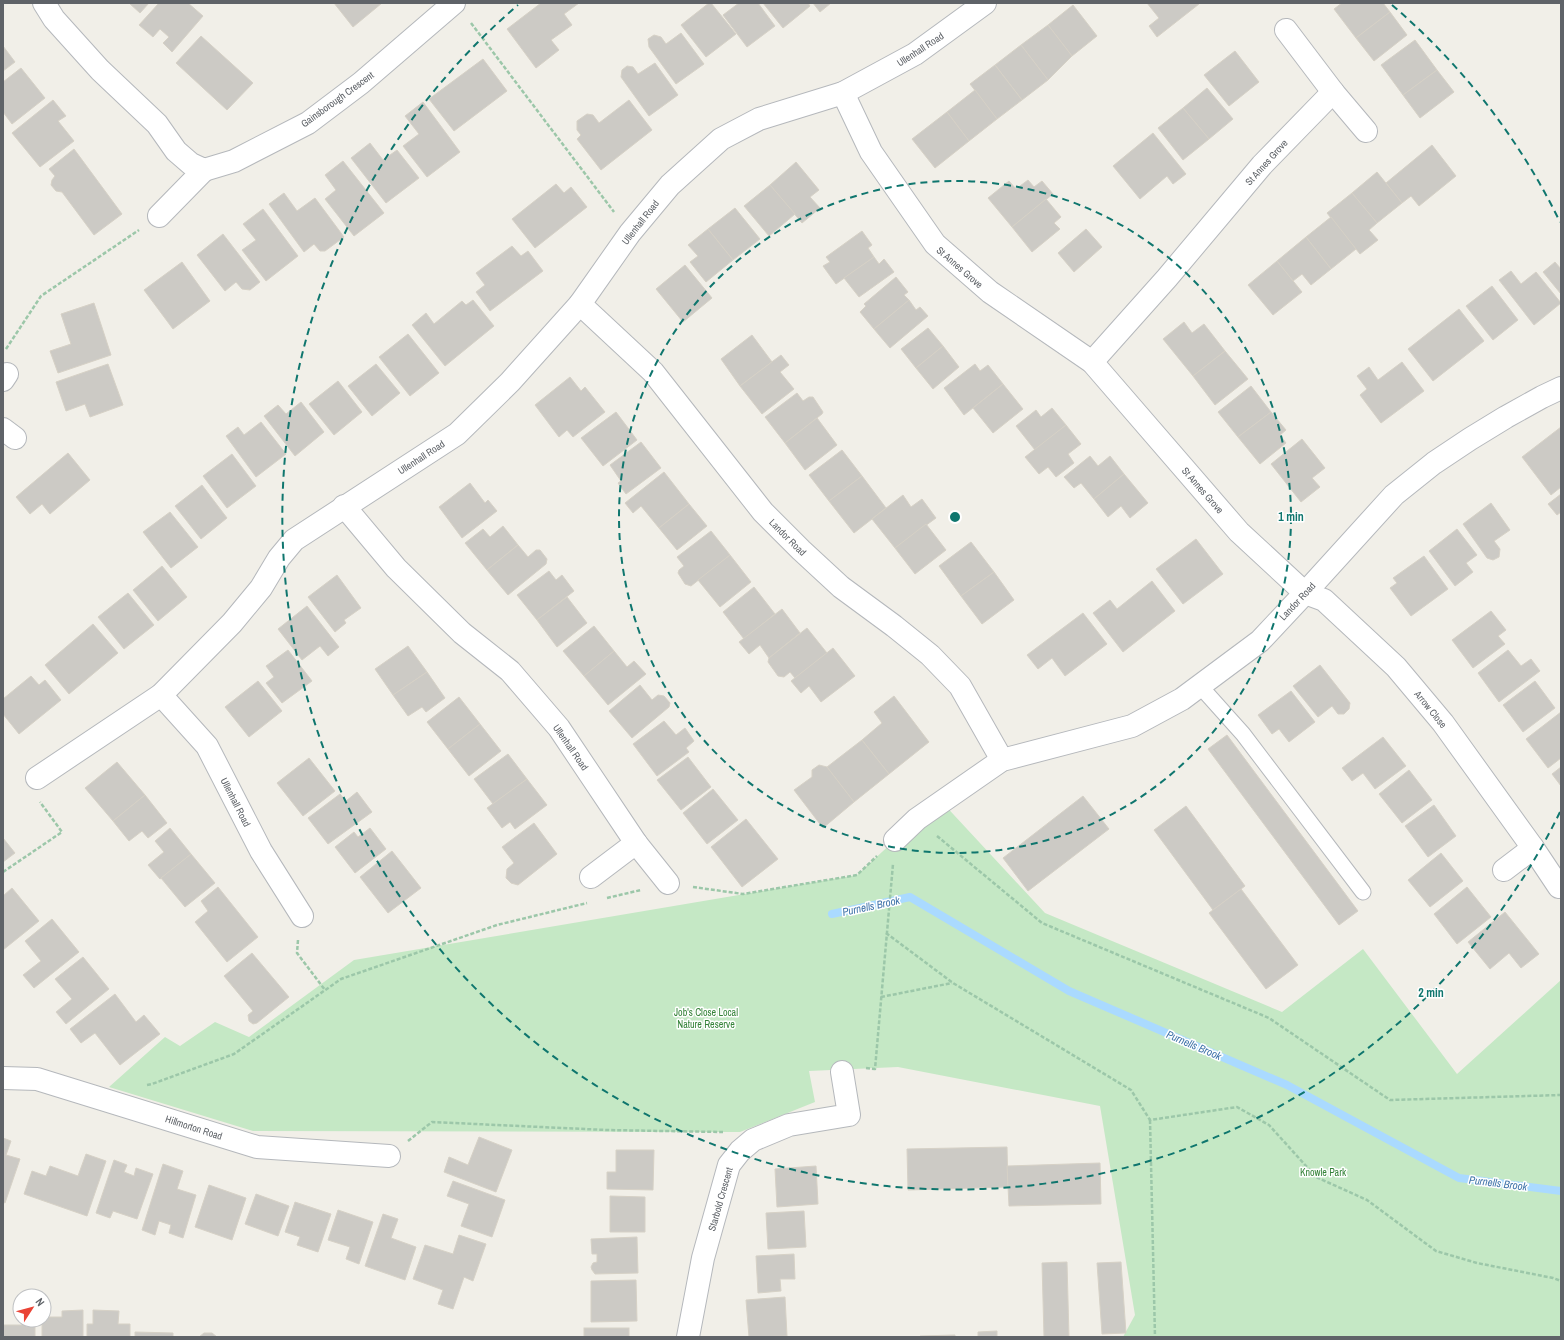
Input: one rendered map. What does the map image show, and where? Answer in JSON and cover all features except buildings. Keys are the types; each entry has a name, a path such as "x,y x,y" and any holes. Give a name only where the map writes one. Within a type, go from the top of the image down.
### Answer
{"street":[{"path":"44,3 54,19 100,70 157,124 176,151 191,164 204,170"},
{"name":"Gainsborough Crescent","path":"159,216 204,170 234,161 308,123 361,83 454,3"},
{"name":"Ullenhall Road","path":"37,778 161,695 232,623 261,588 279,558 294,540 344,506 457,434 510,382 580,304 630,233 670,185 721,139 759,119 843,93 915,54 985,3"},
{"path":"1286,30 1333,92 1366,131"},
{"name":"St Annes Grove","path":"1092,362 1167,278 1262,165 1333,92"},
{"name":"St Annes Grove","path":"843,93 871,152 935,244 990,292 1092,362 1239,532 1305,593"},
{"name":"Landor Road","path":"580,304 653,372 763,512 840,587 894,626 930,655 960,686 1002,760"},
{"name":"Landor Road","path":"895,840 917,819 1002,760 1132,726 1182,699 1260,641 1400,491 1434,463 1500,420 1561,388"},
{"name":"Ullenhall Road","path":"344,506 396,568 462,633 510,671 559,728 636,843 668,883"},
{"name":"Arrow Close","path":"1305,593 1324,600 1396,667 1443,723 1533,848 1559,887"},
{"name":"Ullenhall Road","path":"161,695 207,746 260,851 302,916"},
{"path":"591,877 636,843"},
{"path":"1504,870 1533,848"},
{"name":"Starbold Crescent","path":"688,1337 703,1258 729,1165 740,1151 753,1140 788,1124 849,1115 842,1072"},
{"name":"Hillmorton Road","path":"3,1078 37,1079 257,1147 389,1156"}],"lane":[{"path":"1200,686 1243,734 1363,892"}],"path":[{"path":"470,22 630,233"},
{"path":"5,370 6,349 41,296 159,216"},
{"path":"3,872 62,832 32,791 37,778"},
{"path":"917,819 1042,923 1269,1018 1390,1100 1561,1095"},
{"path":"606,899 668,883 742,894 857,875 895,840"},
{"path":"842,1072 867,1068 876,1069 886,933 895,840"},
{"path":"145,1085 152,1084 234,1054 341,979 497,925 590,902"},
{"path":"302,916 297,953 325,990"},
{"path":"886,933 953,983 1131,1090 1150,1120 1155,1337"},
{"path":"881,997 953,983"},
{"path":"1150,1120 1237,1107 1269,1125 1316,1177 1367,1200 1436,1251 1477,1263 1553,1278 1561,1281"},
{"path":"389,1156 432,1122 606,1130 740,1132 753,1140"}],"green space":[{"name":"Knowle Park","path":"941,801 1045,913 1282,1012 1363,949 1457,1074 1561,980 1561,1337 1123,1337 1135,1315 1100,1106 898,1067 809,1071 815,1102 740,1132 253,1131 109,1087 165,1037 180,1046 215,1022 249,1037 354,960 857,875"}],"waterway":[{"name":"Purnells Brook","path":"832,914 910,897 1069,991 1287,1085 1459,1178 1561,1191"}],"park label":[{"name":"Job's Close Local Nature Reserve","path":"706,1018"}]}
